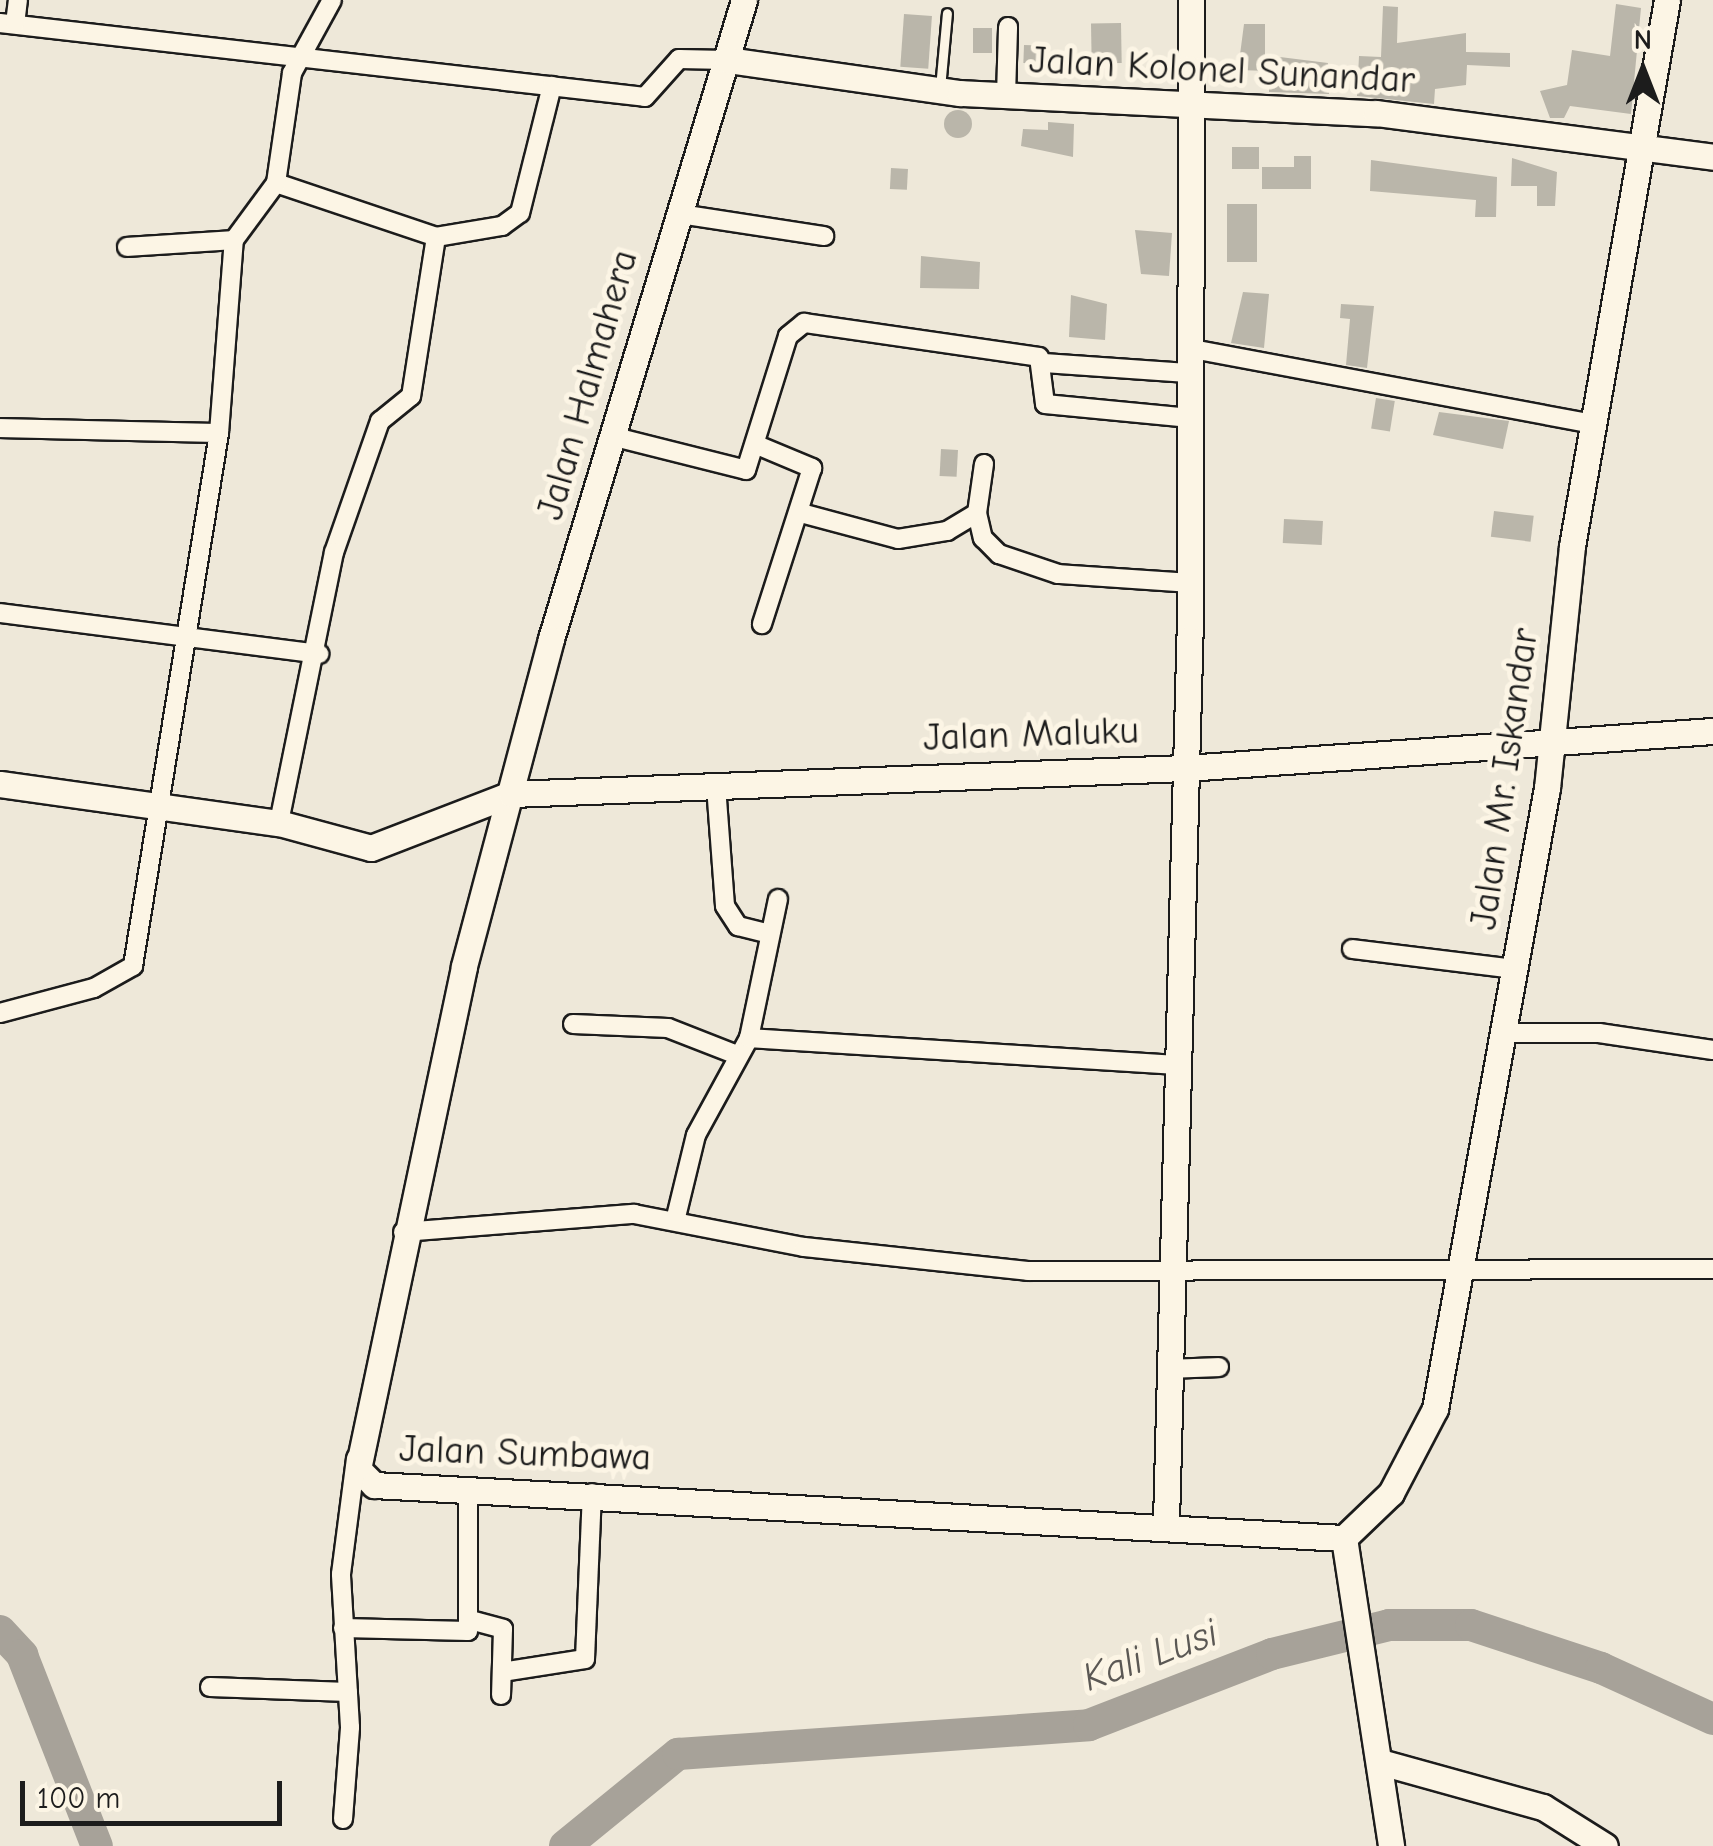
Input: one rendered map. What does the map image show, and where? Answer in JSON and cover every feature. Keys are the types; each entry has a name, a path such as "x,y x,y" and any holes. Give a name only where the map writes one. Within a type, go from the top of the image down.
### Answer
{"main road":[{"name":"Jalan Halmahera","path":"510,794 612,436 744,0"},
{"path":"1166,1522 1190,583 1191,0"},
{"name":"Jalan Mr. Iskandar","path":"1344,1538 1391,1493 1424,1438 1506,1033 1552,740 1594,424 1667,0"},
{"name":"Jalan Kolonel Sunandar","path":"726,60 940,90 1006,96 1189,99 1713,157"},
{"name":"Jalan Maluku","path":"0,784 279,823 371,848 510,794 1186,768 1713,731"},
{"name":"Jalan Sumbawa","path":"510,794 403,1232 356,1457 374,1486 1166,1522 1344,1538"},
{"path":"1344,1538 1383,1754 1391,1846"},
{"path":"1383,1754 1543,1807 1605,1846"}],"street":[{"path":"18,0 8,23 645,97 679,59 726,60"},
{"path":"0,1012 76,995 133,966 219,433 234,240 276,183 300,56 332,0"},
{"path":"1006,96 1008,27"},
{"path":"276,183 436,237 502,226 520,213 552,86"},
{"path":"680,214 824,236"},
{"path":"279,823 304,681 318,654 334,552 380,422 411,396 436,237"},
{"path":"126,247 234,240"},
{"path":"612,436 740,471 758,445 798,324 944,340 1044,363 1188,360 1594,424"},
{"path":"1044,363 1046,404 1190,418"},
{"path":"0,428 219,433"},
{"path":"758,445 809,461 802,513 762,624"},
{"path":"984,464 977,513 987,544 1035,569 1190,583"},
{"path":"802,513 898,539 946,531 977,513"},
{"path":"0,612 318,654"},
{"path":"716,786 725,906 738,926 770,934"},
{"path":"676,1217 696,1135 732,1054 748,1038 778,899"},
{"path":"1352,949 1516,970"},
{"path":"573,1024 668,1028 732,1054"},
{"path":"1506,1033 1600,1033 1713,1050"},
{"path":"748,1038 1180,1065"},
{"path":"403,1232 676,1217 902,1260 1174,1274 1460,1266 1713,1269"},
{"path":"1169,1369 1219,1367"},
{"path":"344,1819 348,1692 344,1628 356,1457"},
{"path":"468,1488 474,1621"},
{"path":"502,1672 585,1659 592,1493"},
{"path":"344,1628 456,1634 474,1621"},
{"path":"474,1621 503,1629 501,1695"},
{"path":"210,1687 348,1692"}],"lane":[{"path":"940,90 947,13"}],"building":[{"path":"1616,4 1641,8 1631,114 1570,106 1564,118 1550,118 1540,91 1567,85 1572,50 1610,56"},
{"path":"1383,6 1398,7 1397,43 1466,33 1466,52 1510,53 1510,67 1467,65 1466,85 1435,89 1434,104 1357,96 1359,56 1381,57"},
{"path":"904,14 932,16 928,69 900,67"},
{"path":"1121,23 1122,63 1092,64 1091,24"},
{"path":"1244,24 1265,24 1265,55 1328,63 1329,94 1269,92 1269,71 1238,70"},
{"path":"973,28 992,28 992,53 973,53"},
{"path":"1024,45 1048,46 1047,64 1023,63"},
{"path":"958,110 968,114 972,124 968,134 958,138 948,134 944,124 948,114"},
{"path":"1048,122 1074,124 1073,157 1021,146 1023,129 1048,130"},
{"path":"1232,147 1259,147 1259,169 1232,169"},
{"path":"1294,156 1311,156 1311,189 1262,189 1262,167 1294,167"},
{"path":"1512,158 1557,172 1555,206 1537,206 1537,186 1511,186"},
{"path":"1371,160 1497,177 1496,217 1475,217 1476,200 1370,191"},
{"path":"891,168 908,169 907,190 890,189"},
{"path":"1227,204 1257,204 1257,262 1227,262"},
{"path":"1135,230 1172,233 1169,276 1141,274"},
{"path":"921,256 980,262 979,289 920,288"},
{"path":"1243,292 1269,294 1264,348 1231,343"},
{"path":"1071,295 1107,304 1105,340 1069,337"},
{"path":"1341,304 1374,306 1367,368 1346,365 1350,319 1340,318"},
{"path":"1376,398 1395,401 1390,432 1371,429"},
{"path":"1439,412 1509,421 1503,449 1433,435"},
{"path":"941,449 958,450 957,477 940,476"},
{"path":"1494,511 1534,516 1531,542 1491,537"},
{"path":"1284,519 1323,521 1322,545 1283,543"}],"waterway":[{"name":"Kali Lusi","path":"565,1846 678,1754 1089,1725 1272,1654 1389,1625 1471,1625 1601,1668 1713,1719"},
{"name":"Kali Lusi","path":"0,1631 22,1655 97,1846"}]}
